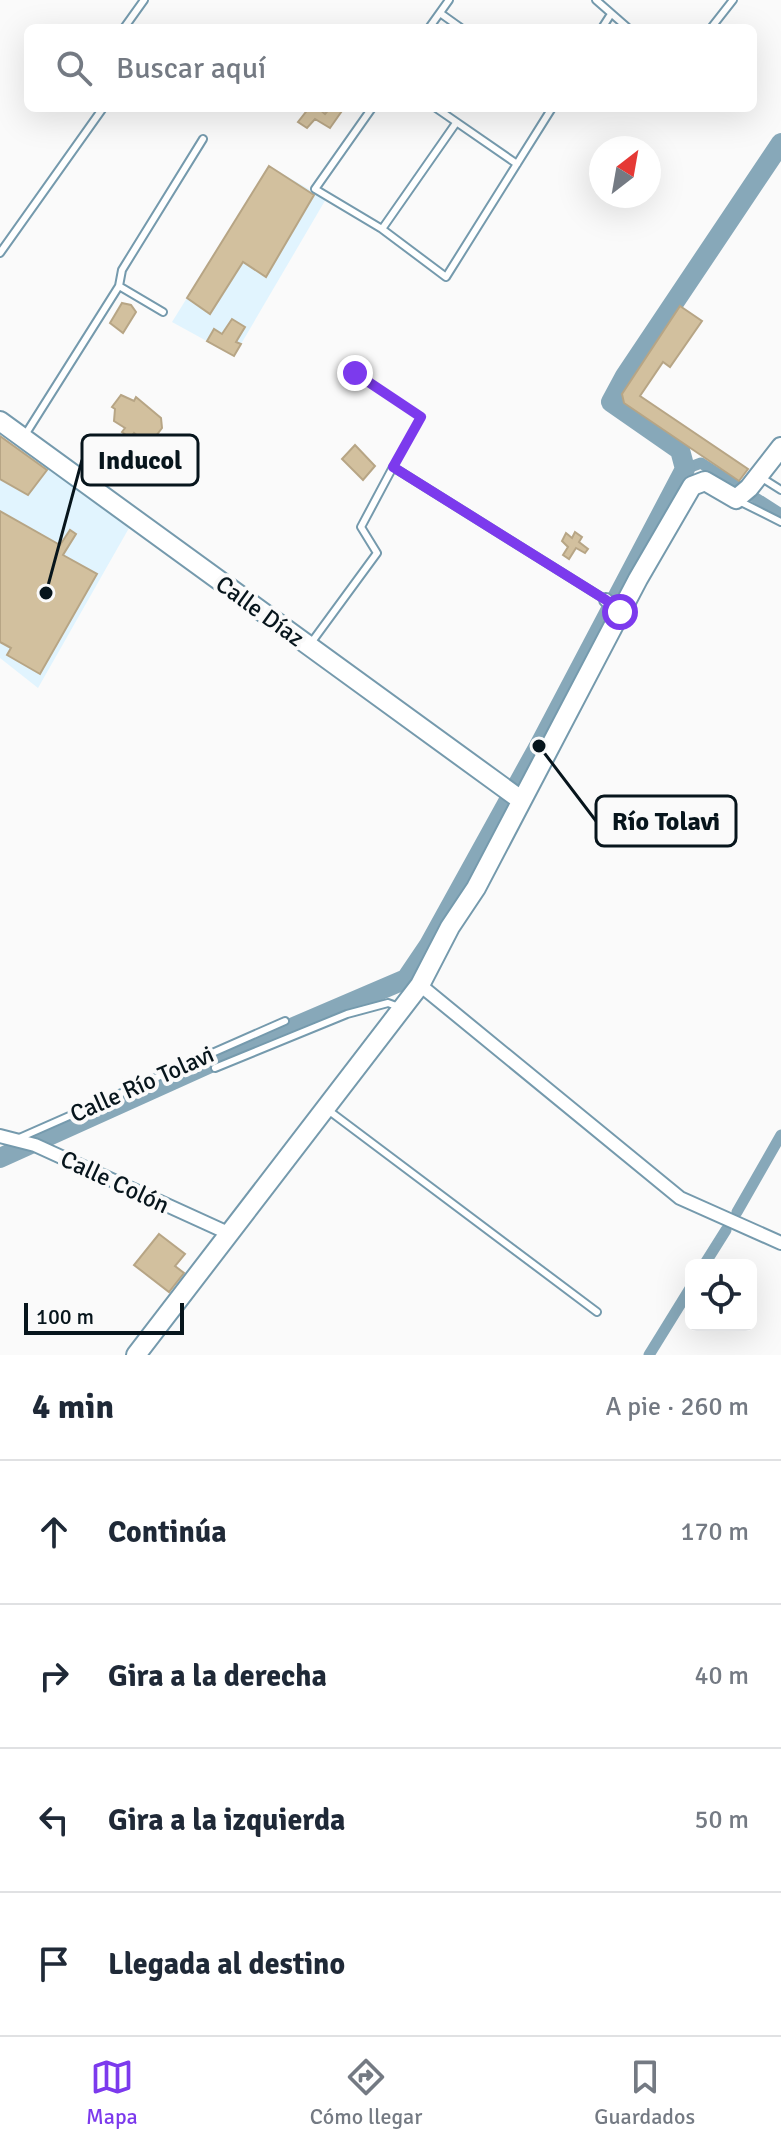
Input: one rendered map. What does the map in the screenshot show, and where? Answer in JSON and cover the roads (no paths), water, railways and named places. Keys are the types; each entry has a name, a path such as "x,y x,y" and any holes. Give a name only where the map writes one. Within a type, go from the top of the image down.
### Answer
{"street":[{"name":"Calle Díaz","path":"0,421 513,795"},
{"path":"136,1355 420,985 450,927 476,888 513,795 614,607 692,486 705,481 746,490 781,447"},
{"path":"420,985 680,1198 781,1243"},
{"name":"Calle Colón","path":"0,1136 35,1145 228,1233"},
{"name":"Calle Río Tolavi","path":"0,1148 18,1139"}],"lane":[{"path":"127,24 144,0"},
{"path":"432,24 449,0"},
{"path":"596,0 623,24"},
{"path":"714,24 733,0"},
{"path":"440,13 455,24"},
{"path":"605,24 611,14"},
{"path":"0,253 100,112"},
{"path":"369,112 315,189 382,229 446,277 550,112"},
{"path":"441,112 517,164"},
{"path":"382,229 456,123"},
{"path":"23,438 119,286 122,270 203,139"},
{"path":"119,286 163,312"},
{"path":"309,646 377,553 361,527 393,467 614,607"},
{"path":"746,490 781,490"},
{"path":"746,490 781,522"},
{"name":"Calle Río Tolavi","path":"215,1068 347,1014 388,1003 402,1008"},
{"name":"Calle Río Tolavi","path":"18,1139 285,1021"},
{"path":"325,1108 597,1312"}],"waterway":[{"path":"0,1158 406,979 429,945 539,746 685,469 680,450 611,402 625,376 781,143"},
{"path":"685,469 701,463 781,514"},
{"path":"737,1212 781,1135"},
{"path":"708,1259 726,1230"},
{"path":"649,1355 685,1297"}],"place":[{"name":"Inducol","path":"46,593"},
{"name":"Río Tolavi","path":"539,746"}]}
